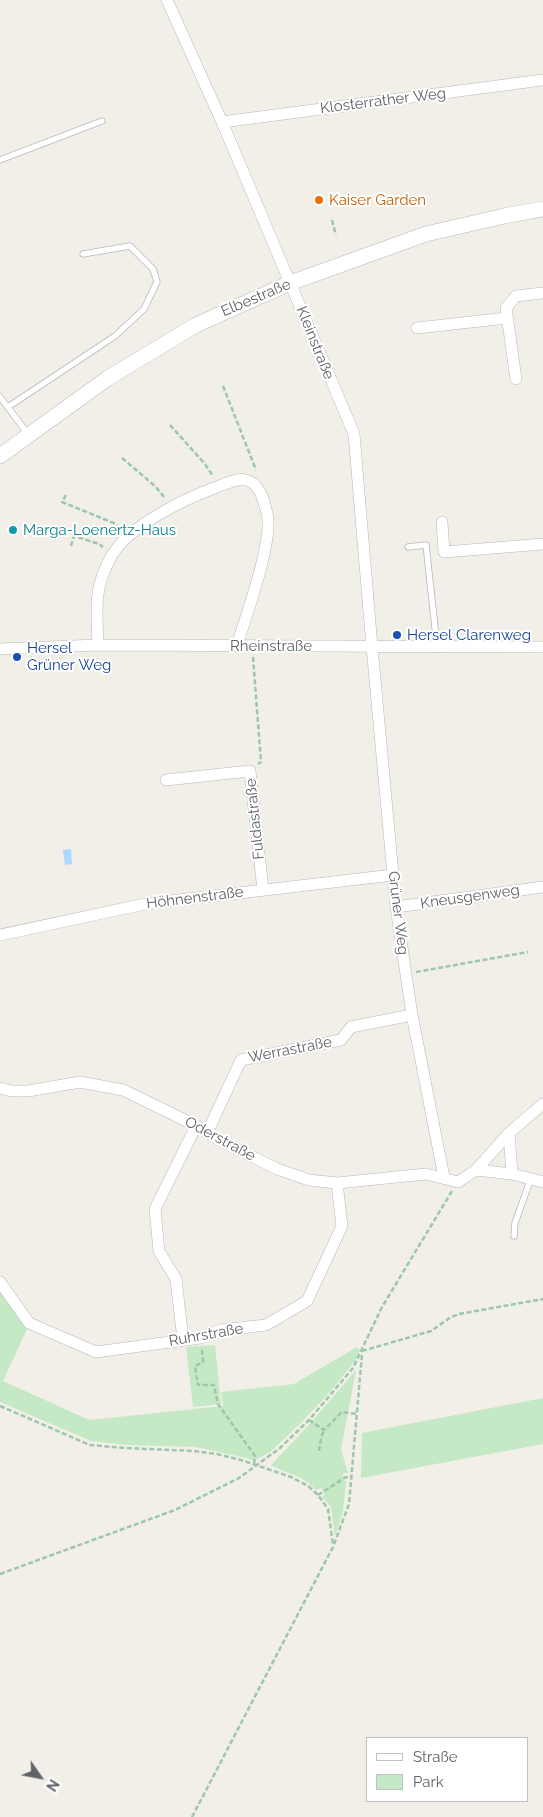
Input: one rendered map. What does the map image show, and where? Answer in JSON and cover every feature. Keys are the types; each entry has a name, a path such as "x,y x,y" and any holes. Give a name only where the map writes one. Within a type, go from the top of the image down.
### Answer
{"main road":[{"name":"Elbestraße","path":"0,456 108,378 196,325 290,283 426,234 543,209"}],"street":[{"name":"Kleinstraße","path":"167,0 222,122 354,434 372,647"},
{"name":"Klosterrather Weg","path":"222,122 543,80"},
{"path":"516,379 506,308 516,296 543,293"},
{"path":"416,328 507,318"},
{"path":"98,645 97,593 101,576 112,554 129,536 173,506 191,496 244,480 254,484 260,492 268,515 266,542 237,645"},
{"path":"442,522 444,552 543,544"},
{"name":"Rheinstraße","path":"0,649 98,645 543,647"},
{"name":"Grüner Weg","path":"372,647 396,907 412,1015 444,1177"},
{"name":"Fuldastraße","path":"166,780 250,771 262,890"},
{"name":"Höhnenstraße","path":"0,935 145,904 393,875"},
{"name":"Kneusgenweg","path":"396,907 543,887"},
{"name":"Werrastraße","path":"207,1133 241,1060 341,1040 351,1027 412,1015"},
{"name":"Oderstraße","path":"0,1088 11,1091 28,1091 80,1082 123,1090 277,1169 309,1180 337,1183 426,1174 458,1182"},
{"path":"458,1182 476,1170 509,1133 543,1104"},
{"path":"184,1340 176,1279 159,1252 155,1209 196,1126"},
{"path":"509,1133 512,1174"},
{"path":"476,1170 512,1174 543,1182"},
{"name":"Ruhrstraße","path":"0,1282 29,1323 96,1352 200,1338 221,1330 266,1324 307,1301 342,1226 337,1183"}],"lane":[{"path":"0,160 102,121"},
{"path":"8,407 115,336 144,309 157,282 153,269 130,246 83,254"},
{"path":"0,397 28,434"},
{"path":"408,547 426,545 437,646"},
{"path":"514,1236 515,1223 531,1178"}],"path":[{"path":"332,220 336,235"},
{"path":"223,386 257,474 254,484"},
{"path":"170,425 205,464 220,486"},
{"path":"122,458 156,486 173,506"},
{"path":"66,495 62,502 116,524 129,536"},
{"path":"71,546 74,536 99,544 112,554"},
{"path":"250,771 261,762 252,645"},
{"path":"406,974 528,952"},
{"path":"0,1574 175,1510 239,1478 280,1448 309,1420 353,1368 382,1307 458,1182"},
{"path":"362,1351 431,1331 451,1317 459,1314 543,1299"},
{"path":"200,1338 203,1362 194,1366 198,1385 214,1385 218,1404 255,1456 256,1465"},
{"path":"192,1817 333,1547 349,1504 362,1351"},
{"path":"0,1406 90,1445 194,1451 241,1460 291,1477 308,1486 318,1495 328,1509 333,1547"},
{"path":"319,1452 320,1438 324,1430 342,1412 357,1414"},
{"path":"309,1420 324,1430"},
{"path":"318,1495 346,1477 351,1478"}],"green space":[{"path":"0,1292 27,1329 3,1381 89,1420 223,1406 221,1392 294,1384 357,1347 360,1350 357,1358 330,1392 301,1423 270,1452 255,1460 196,1447 127,1445 91,1441 0,1402"},
{"path":"215,1345 221,1404 193,1407 186,1347"},
{"path":"356,1370 341,1449 348,1473 343,1473 343,1480 346,1481 343,1512 335,1536 331,1507 322,1497 325,1494 321,1488 316,1490 300,1478 271,1465"},
{"path":"543,1398 543,1444 361,1478 362,1433"}],"water":[{"path":"71,849 72,864 65,865 63,850"}],"place":[{"name":"Kaiser Garden","path":"319,200"},
{"name":"Marga-Loenertz-Haus","path":"13,530"},
{"name":"Hersel Clarenweg","path":"397,635"},
{"name":"Hersel Grüner Weg","path":"17,657"}]}
